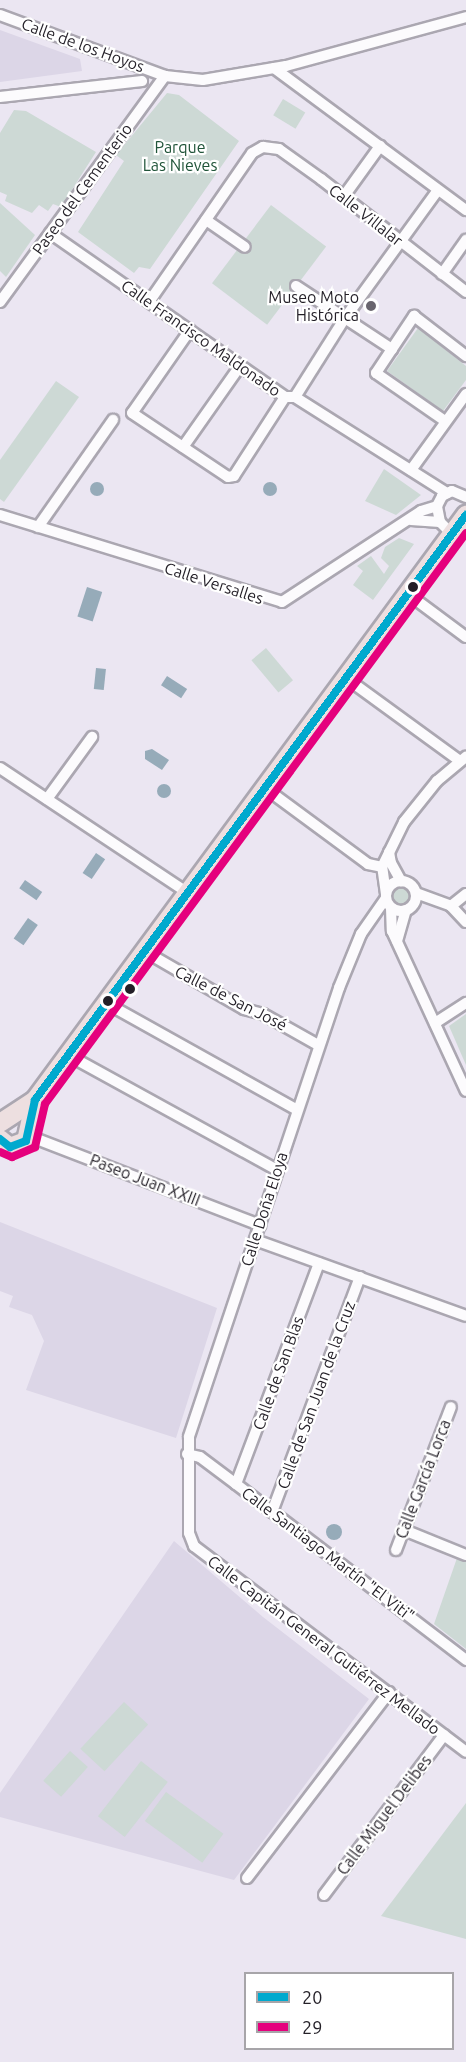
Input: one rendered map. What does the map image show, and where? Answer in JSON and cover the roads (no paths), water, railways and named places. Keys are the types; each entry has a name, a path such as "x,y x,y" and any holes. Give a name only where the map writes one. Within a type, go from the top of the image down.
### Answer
{"highway":[{"path":"3,1120 35,1100 408,594 446,528 466,515"},
{"path":"3,1147 22,1145 29,1130 35,1100"},
{"path":"3,1120 22,1118 29,1130"}],"street":[{"name":"Calle de los Hoyos","path":"0,15 165,76 226,79 274,68 285,71"},
{"path":"285,71 466,17"},
{"path":"285,71 438,190 465,207"},
{"name":"Paseo del Cementerio","path":"0,302 165,76"},
{"path":"0,96 142,81"},
{"path":"344,196 380,146"},
{"name":"Calle Villalar","path":"206,220 252,153 263,147 279,149 402,239 441,274 466,292"},
{"path":"190,330 132,412 228,477 234,476 438,190"},
{"path":"149,302 206,220 245,247"},
{"name":"Calle Francisco Maldonado","path":"50,233 240,366 411,470 459,492"},
{"path":"441,274 466,240"},
{"path":"296,286 392,349"},
{"path":"445,421 376,373 414,316 466,356"},
{"path":"183,447 240,366"},
{"path":"411,470 466,394"},
{"path":"38,527 113,420"},
{"name":"Calle Francisco Maldonado","path":"437,506 459,492"},
{"path":"437,506 446,528"},
{"name":"Calle Versalles","path":"0,515 282,602 437,506"},
{"path":"411,520 446,528"},
{"path":"408,594 466,637"},
{"path":"346,678 463,759 421,799 389,849 382,867 386,896 391,908 390,925 466,1091"},
{"path":"46,799 92,737"},
{"path":"0,768 188,893"},
{"path":"265,788 368,864 382,867"},
{"path":"389,849 391,863 401,880 411,884 416,893 414,903 406,910 397,941"},
{"path":"386,896 391,884 401,880"},
{"path":"416,893 451,906 466,922"},
{"path":"451,906 466,894"},
{"name":"Calle Doña Eloya","path":"189,1533 187,1454 318,1045 358,942 386,896"},
{"path":"391,908 406,910"},
{"name":"Calle de San José","path":"144,951 244,1008 263,1014 318,1045"},
{"path":"106,1003 296,1109"},
{"path":"435,1023 466,1003"},
{"path":"68,1055 277,1170"},
{"name":"Paseo Juan XXIII","path":"29,1130 260,1225"},
{"path":"255,1240 466,1316"},
{"name":"Calle de San Blas","path":"236,1484 319,1263"},
{"name":"Calle de San Juan de la Cruz","path":"272,1512 360,1277"},
{"name":"Calle García Lorca","path":"396,1550 451,1407"},
{"name":"Calle Santiago Martín \"El Viti\"","path":"187,1454 200,1457 466,1660"},
{"path":"404,1530 466,1555"},
{"name":"Calle Capitán General Gutiérrez Mellado","path":"189,1533 194,1546 466,1752"},
{"path":"247,1878 389,1692"},
{"name":"Calle Miguel Delibes","path":"324,1895 444,1735"}],"water":[{"path":"94,482 100,482 104,489 100,496 94,496 90,492 90,486"},
{"path":"270,482 275,484 277,489 275,494 270,496 265,494 263,489 265,484"},
{"path":"87,587 102,592 93,621 77,616"},
{"path":"96,668 106,669 104,690 94,689"},
{"path":"167,676 187,689 181,698 161,685"},
{"path":"152,749 169,760 162,770 145,759 145,751"},
{"path":"161,784 167,784 171,791 167,798 161,798 157,794 157,788"},
{"path":"96,853 105,859 92,879 83,873"},
{"path":"25,880 42,892 36,900 19,888"},
{"path":"28,918 38,925 23,945 14,938"},
{"path":"334,1524 342,1532 334,1540 326,1532"}],"place":[{"name":"Museo Moto Histórica","path":"371,306"}],"park label":[{"name":"Parque Las Nieves","path":"180,156"}]}
